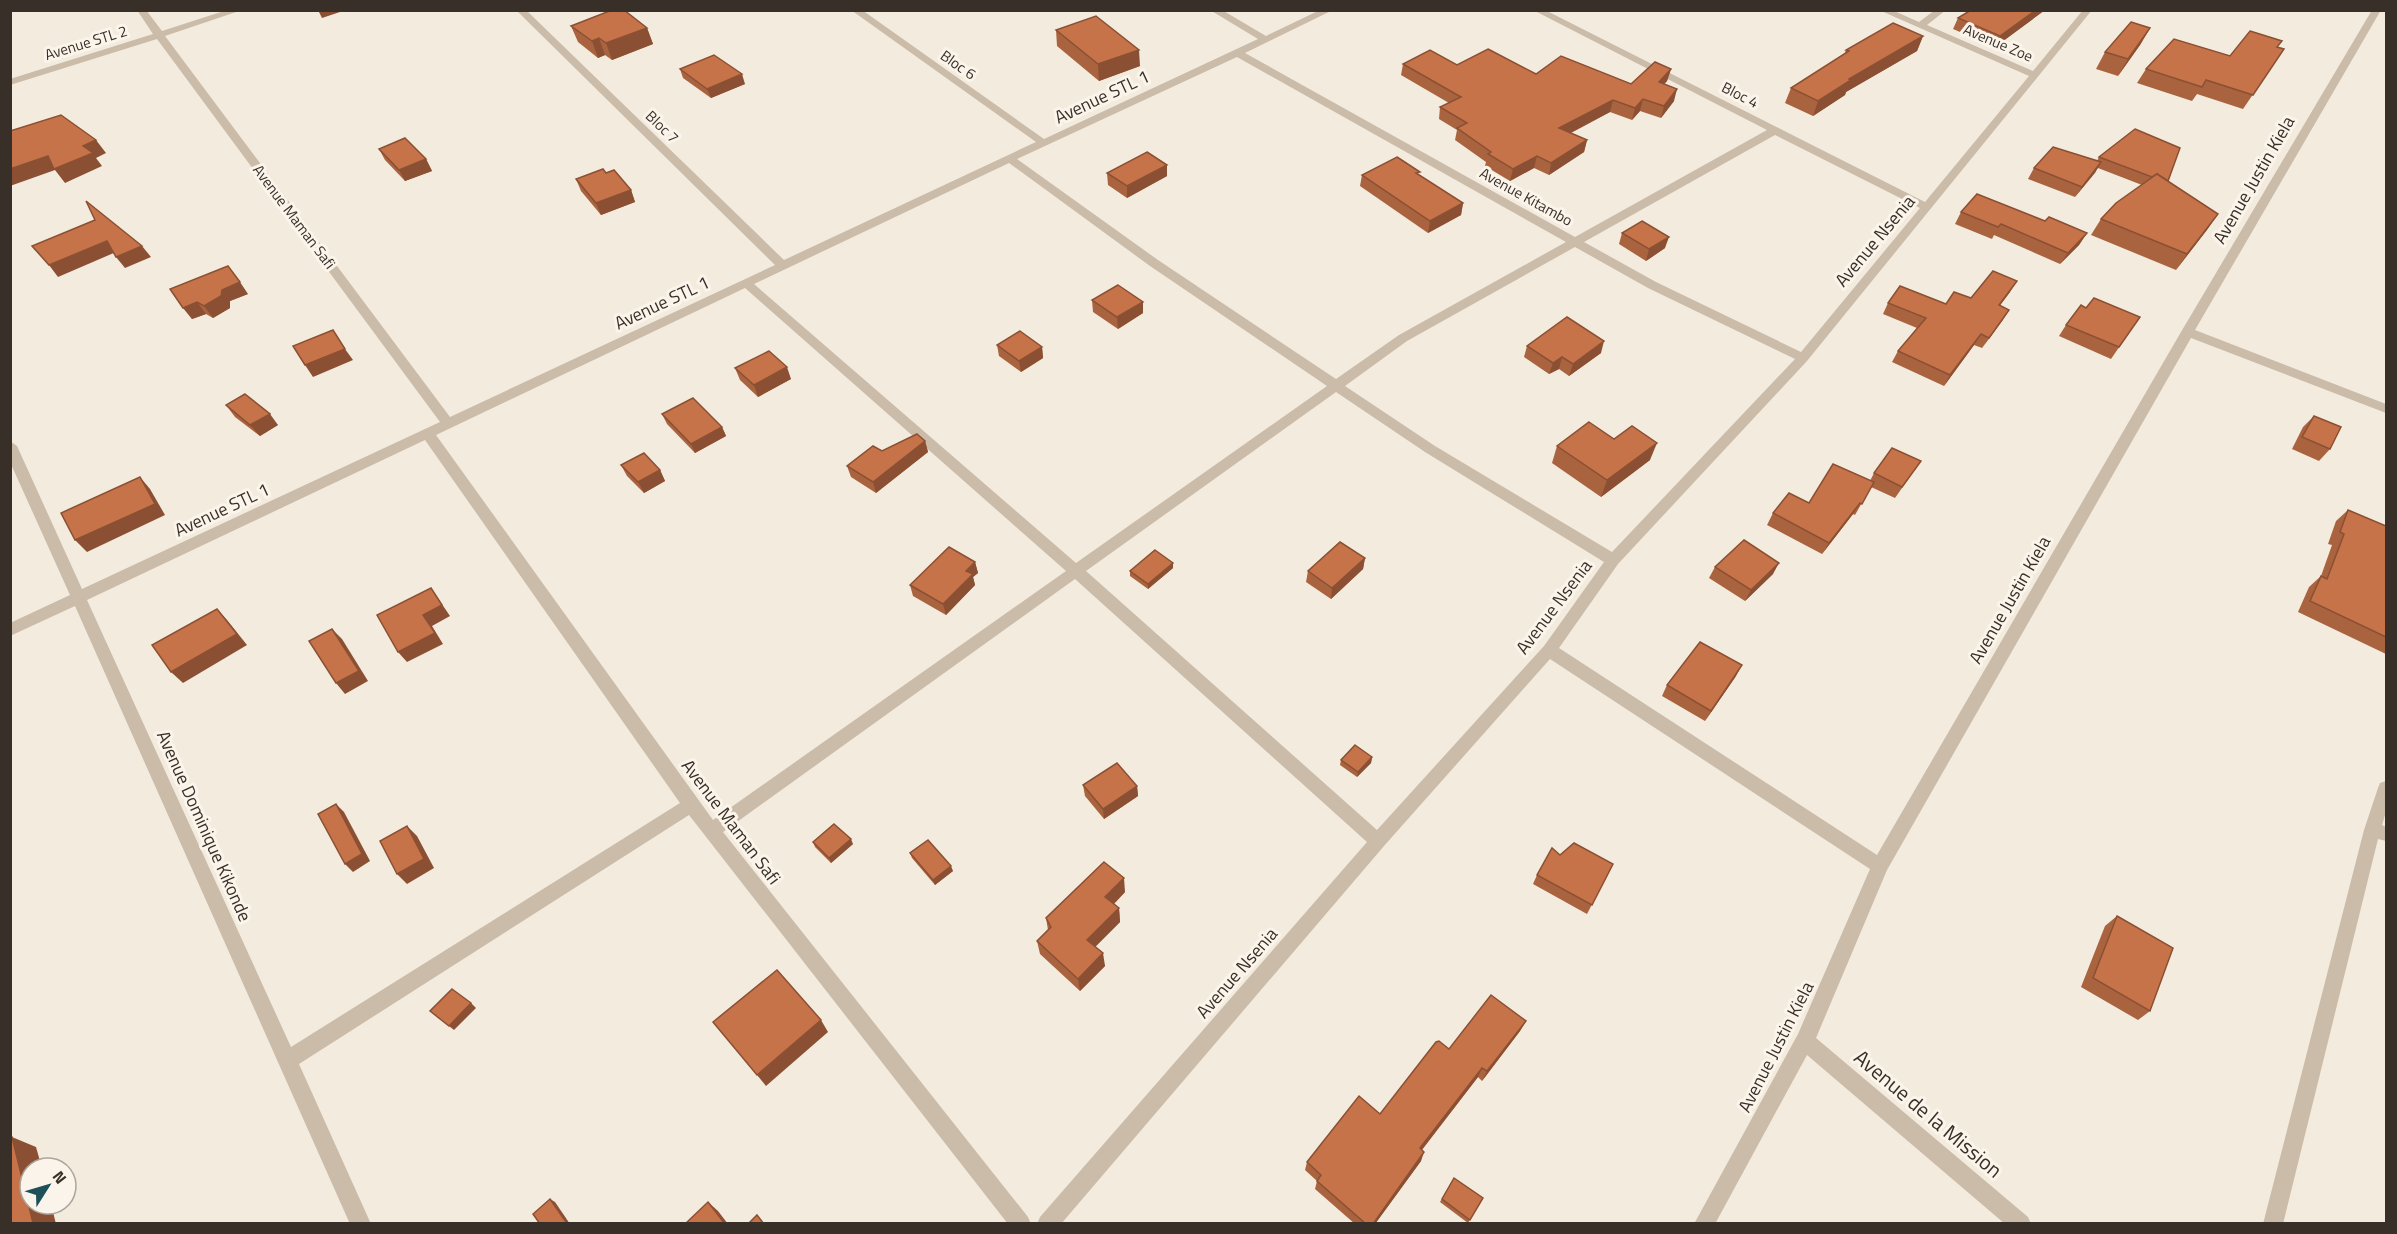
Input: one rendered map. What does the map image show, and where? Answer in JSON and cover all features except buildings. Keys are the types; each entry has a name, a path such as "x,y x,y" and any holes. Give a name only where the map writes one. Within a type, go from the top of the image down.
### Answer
{"street":[{"name":"Avenue Maman Safi","path":"141,10 448,423"},
{"name":"Avenue STL 2","path":"10,82 238,10"},
{"name":"Bloc 7","path":"520,10 783,266"},
{"name":"Bloc 6","path":"855,10 1045,144"},
{"path":"1214,10 1267,40"},
{"name":"Avenue STL 1","path":"10,630 1329,10"},
{"name":"Bloc 4","path":"1537,10 1928,208"},
{"name":"Avenue Zoe","path":"1883,10 2035,75"},
{"path":"1919,26 1942,10"},
{"name":"Avenue Nsenia","path":"1047,1224 1377,841 1549,650 1613,560 1803,358 2088,10"},
{"name":"Avenue Justin Kiela","path":"1704,1224 1805,1041 1880,866 2187,332 2378,10"},
{"name":"Avenue Kitambo","path":"1239,53 1652,285 1803,358"},
{"path":"711,831 1077,572 1334,384 1403,338 1775,130"},
{"path":"1010,159 1154,263 1430,449 1613,560"},
{"path":"746,283 1077,572 1377,841"},
{"path":"2187,332 2386,409"},
{"name":"Avenue Maman Safi","path":"427,432 691,805 1021,1224"},
{"name":"Avenue Dominique Kikonde","path":"10,446 289,1059 361,1224"},
{"path":"1549,650 1880,866"},
{"path":"2273,1224 2379,832 2386,788"},
{"path":"289,1059 691,805"},
{"name":"Avenue de la Mission","path":"1805,1041 2021,1224"}]}
